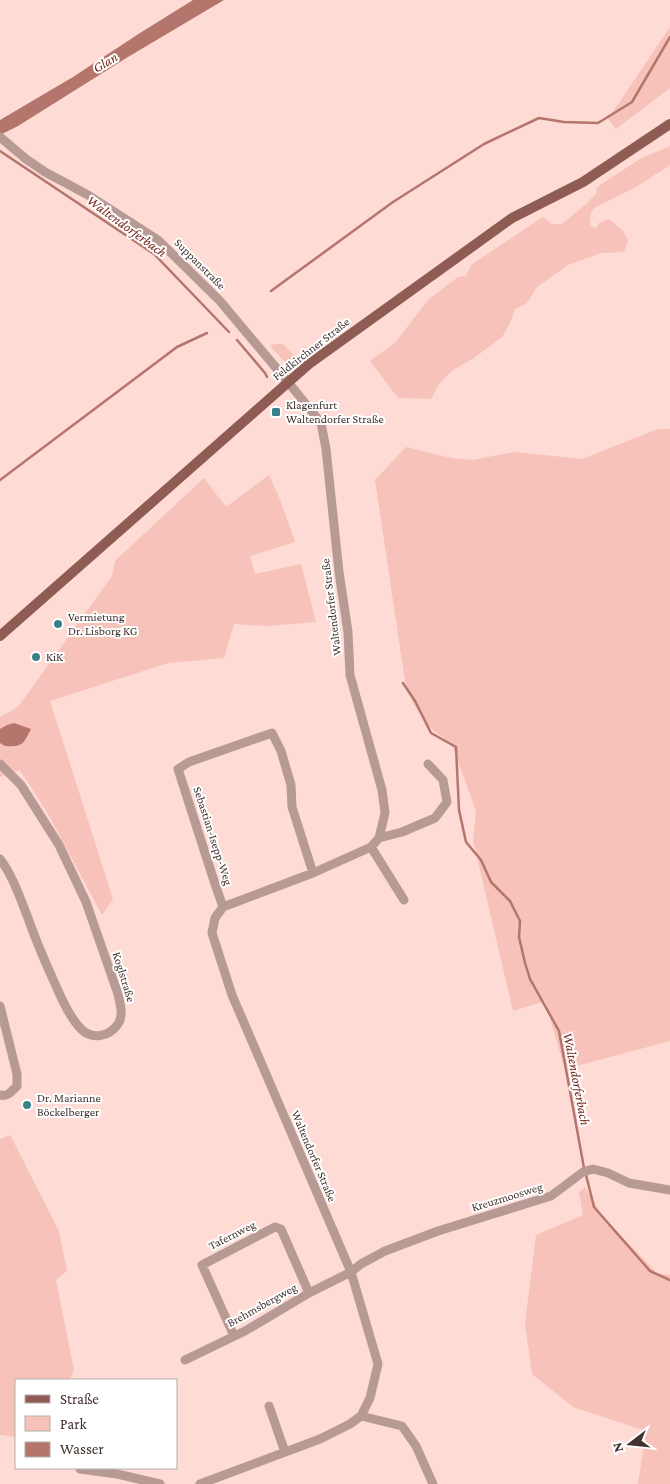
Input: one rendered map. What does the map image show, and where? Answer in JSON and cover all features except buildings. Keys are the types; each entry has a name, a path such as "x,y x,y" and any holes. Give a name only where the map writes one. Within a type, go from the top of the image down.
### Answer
{"main road":[{"name":"Feldkirchner Straße","path":"0,636 309,364 512,218 583,182 670,124"}],"street":[{"name":"Suppanstraße","path":"3,139 26,159 45,172 88,195 158,240 220,301 288,382"},
{"name":"Waltendorfer Straße","path":"288,382 321,423 326,449 348,632 350,675 382,790 385,813 379,838 371,847 313,873 223,906 215,918 212,933 232,995 350,1272 378,1364 370,1398 361,1416"},
{"name":"Sebastian-Isepp-Weg","path":"223,906 214,884 178,769 189,762 272,733 281,751 289,777 292,807 313,873"},
{"name":"Koglstraße","path":"0,764 21,785 59,845 86,902 118,994 121,1010 120,1021 109,1033 100,1036 91,1035 82,1029 70,1015 43,958 14,885 0,859"},
{"path":"379,838 402,832 434,818 447,802 443,780 428,764"},
{"path":"371,847 404,900"},
{"path":"0,1006 17,1074 17,1086 10,1094 0,1095"},
{"name":"Kreuzmoosweg","path":"350,1272 386,1251 438,1230 551,1196 583,1172 593,1169 608,1173 629,1183 670,1190"},
{"name":"Tafernweg","path":"234,1336 202,1265 276,1227 281,1229 309,1293"},
{"name":"Brehmsbergweg","path":"185,1360 234,1336 350,1272"},
{"path":"269,1406 285,1452"},
{"path":"200,1484 320,1439 350,1424 361,1416 402,1426 416,1446 433,1484"},
{"path":"80,1469 116,1474 160,1484"}],"green space":[{"path":"670,27 670,88 616,129 608,119"},
{"path":"670,146 670,165 636,187 594,208 592,212 590,218 591,226 596,228 599,223 609,219 623,231 628,240 624,252 601,253 568,265 537,287 527,303 515,309 502,337 474,358 453,370 439,384 431,399 398,398 370,361 395,343 428,300 458,277 466,276 471,265 543,217 552,224 562,224 596,194 597,187 640,159"},
{"path":"283,344 296,357 286,363 271,347 271,345"},
{"path":"658,429 670,429 670,1041 565,1069 545,1001 513,1011 473,840 476,811 452,745 427,725 413,703 405,681 375,480 406,447 451,458 471,460 515,452 582,459"},
{"path":"269,475 295,542 250,556 255,574 301,564 316,622 266,626 234,624 224,658 168,663 50,701 113,899 102,915 48,814 20,770 0,777 0,717 18,707 112,576 115,561 204,478 226,507"},
{"path":"10,1135 59,1231 67,1271 56,1280 74,1370 70,1379 15,1379 15,1437 0,1435 0,1139"},
{"path":"585,1187 602,1216 657,1273 670,1275 670,1484 638,1484 646,1431 573,1407 532,1374 525,1323 536,1235 583,1215 579,1192"}],"water":[{"name":"Glan","path":"193,0 224,0 18,126 0,135 0,120 73,77"},
{"path":"14,723 31,729 22,744 5,746 0,743 0,729"}],"waterway":[{"path":"271,291 393,202 484,144 539,118 564,122 598,123 632,102 670,37"},
{"name":"Waltendorferbach","path":"0,151 154,254 229,332"},
{"path":"0,480 177,347 207,333"},
{"name":"Waltendorferbach","path":"237,340 267,377"},
{"name":"Waltendorferbach","path":"403,683 415,701 431,733 456,747 459,810 466,842 481,860 491,882 510,901 520,921 519,937 530,979 559,1031 584,1168"},
{"name":"Waltendorferbach","path":"586,1175 594,1207 650,1271 670,1280"}],"place":[{"name":"Klagenfurt Waltendorfer Straße","path":"276,412"},
{"name":"Vermietung Dr. Lisborg KG","path":"58,624"},
{"name":"KiK","path":"36,657"},
{"name":"Dr. Marianne Böckelberger","path":"27,1105"}]}
